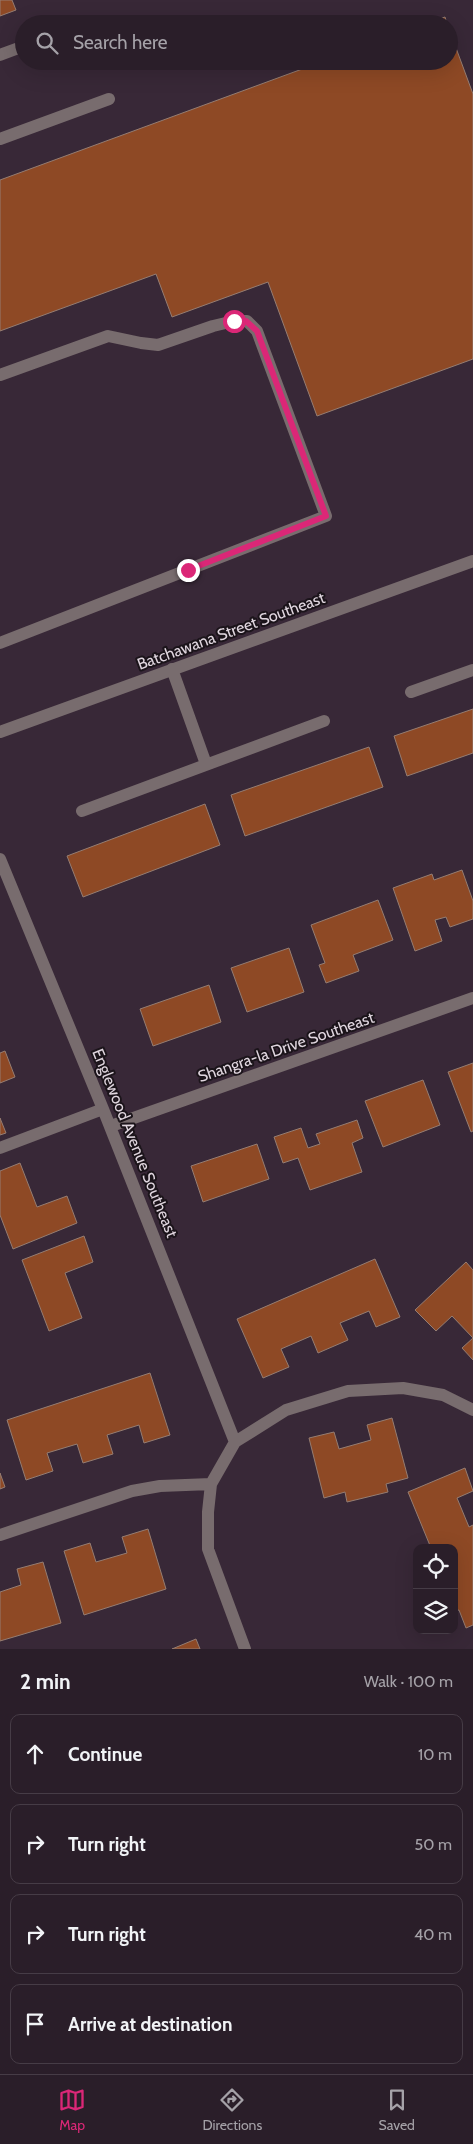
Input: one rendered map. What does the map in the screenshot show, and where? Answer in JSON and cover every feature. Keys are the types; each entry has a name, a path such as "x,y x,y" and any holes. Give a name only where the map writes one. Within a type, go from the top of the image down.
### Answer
{"street":[{"path":"0,55 15,49"},
{"path":"0,139 109,99"},
{"path":"0,375 108,336 158,345 212,326 234,321 246,321 257,331 326,516 0,643"},
{"name":"Batchawana Street Southeast","path":"0,732 473,561"},
{"path":"172,669 206,764"},
{"path":"412,692 473,670"},
{"path":"82,810 324,721"},
{"name":"Englewood Avenue Southeast","path":"0,859 111,1126 235,1442"},
{"name":"Shangra-la Drive Southeast","path":"111,1126 473,998"},
{"path":"0,1148 104,1109"},
{"path":"245,1649 208,1548 208,1512 211,1484 235,1442 286,1410 348,1391 402,1388 443,1395 473,1410"},
{"path":"0,1535 132,1491 160,1486 211,1484"}],"building":[{"path":"0,0 12,0 16,10 0,16"},
{"path":"458,53 473,94 473,359 317,416 268,282 172,317 156,274 0,331 0,180 299,70 458,70"},
{"path":"473,709 473,753 407,776 394,736"},
{"path":"369,747 383,787 245,836 231,795"},
{"path":"205,804 220,845 83,897 67,856"},
{"path":"462,870 473,901 473,919 450,927 446,917 435,920 442,941 415,951 393,888 432,874 434,880"},
{"path":"378,900 393,940 353,955 359,971 326,983 319,965 325,963 311,925"},
{"path":"289,948 304,992 247,1012 231,968"},
{"path":"209,985 221,1022 153,1046 140,1009"},
{"path":"5,1051 15,1077 0,1083 0,1053"},
{"path":"473,1063 473,1131 471,1132 448,1072"},
{"path":"423,1080 440,1125 383,1147 365,1101"},
{"path":"0,1118 6,1133 0,1135"},
{"path":"357,1120 363,1138 352,1143 362,1172 310,1190 298,1158 283,1163 274,1137 301,1128 308,1148 320,1144 316,1134"},
{"path":"257,1144 269,1179 203,1202 191,1166"},
{"path":"20,1163 37,1207 67,1196 77,1223 13,1249 0,1215 0,1171"},
{"path":"84,1236 93,1262 65,1273 82,1318 49,1331 22,1260"},
{"path":"375,1259 400,1317 376,1327 369,1311 340,1323 348,1340 318,1353 311,1336 281,1349 289,1367 263,1378 237,1319"},
{"path":"466,1262 473,1270 473,1338 452,1316 436,1331 415,1310"},
{"path":"473,1338 473,1360 462,1348"},
{"path":"150,1373 170,1435 144,1443 139,1425 107,1435 113,1454 83,1463 77,1444 47,1453 53,1471 26,1480 7,1420"},
{"path":"392,1418 408,1478 386,1484 388,1492 347,1502 345,1492 324,1498 309,1438 334,1432 339,1449 371,1440 367,1425"},
{"path":"465,1468 473,1491 457,1498 469,1527 473,1525 473,1625 466,1628 458,1610 458,1544 429,1544 408,1492"},
{"path":"0,1473 5,1487 0,1489"},
{"path":"148,1529 166,1589 84,1615 64,1551 90,1543 96,1562 127,1553 122,1537"},
{"path":"43,1562 61,1623 0,1641 0,1592 21,1585 17,1569"},
{"path":"196,1639 200,1649 172,1649"}],"route":[{"path":"188,570 326,516 257,331 246,321 234,321"}]}
